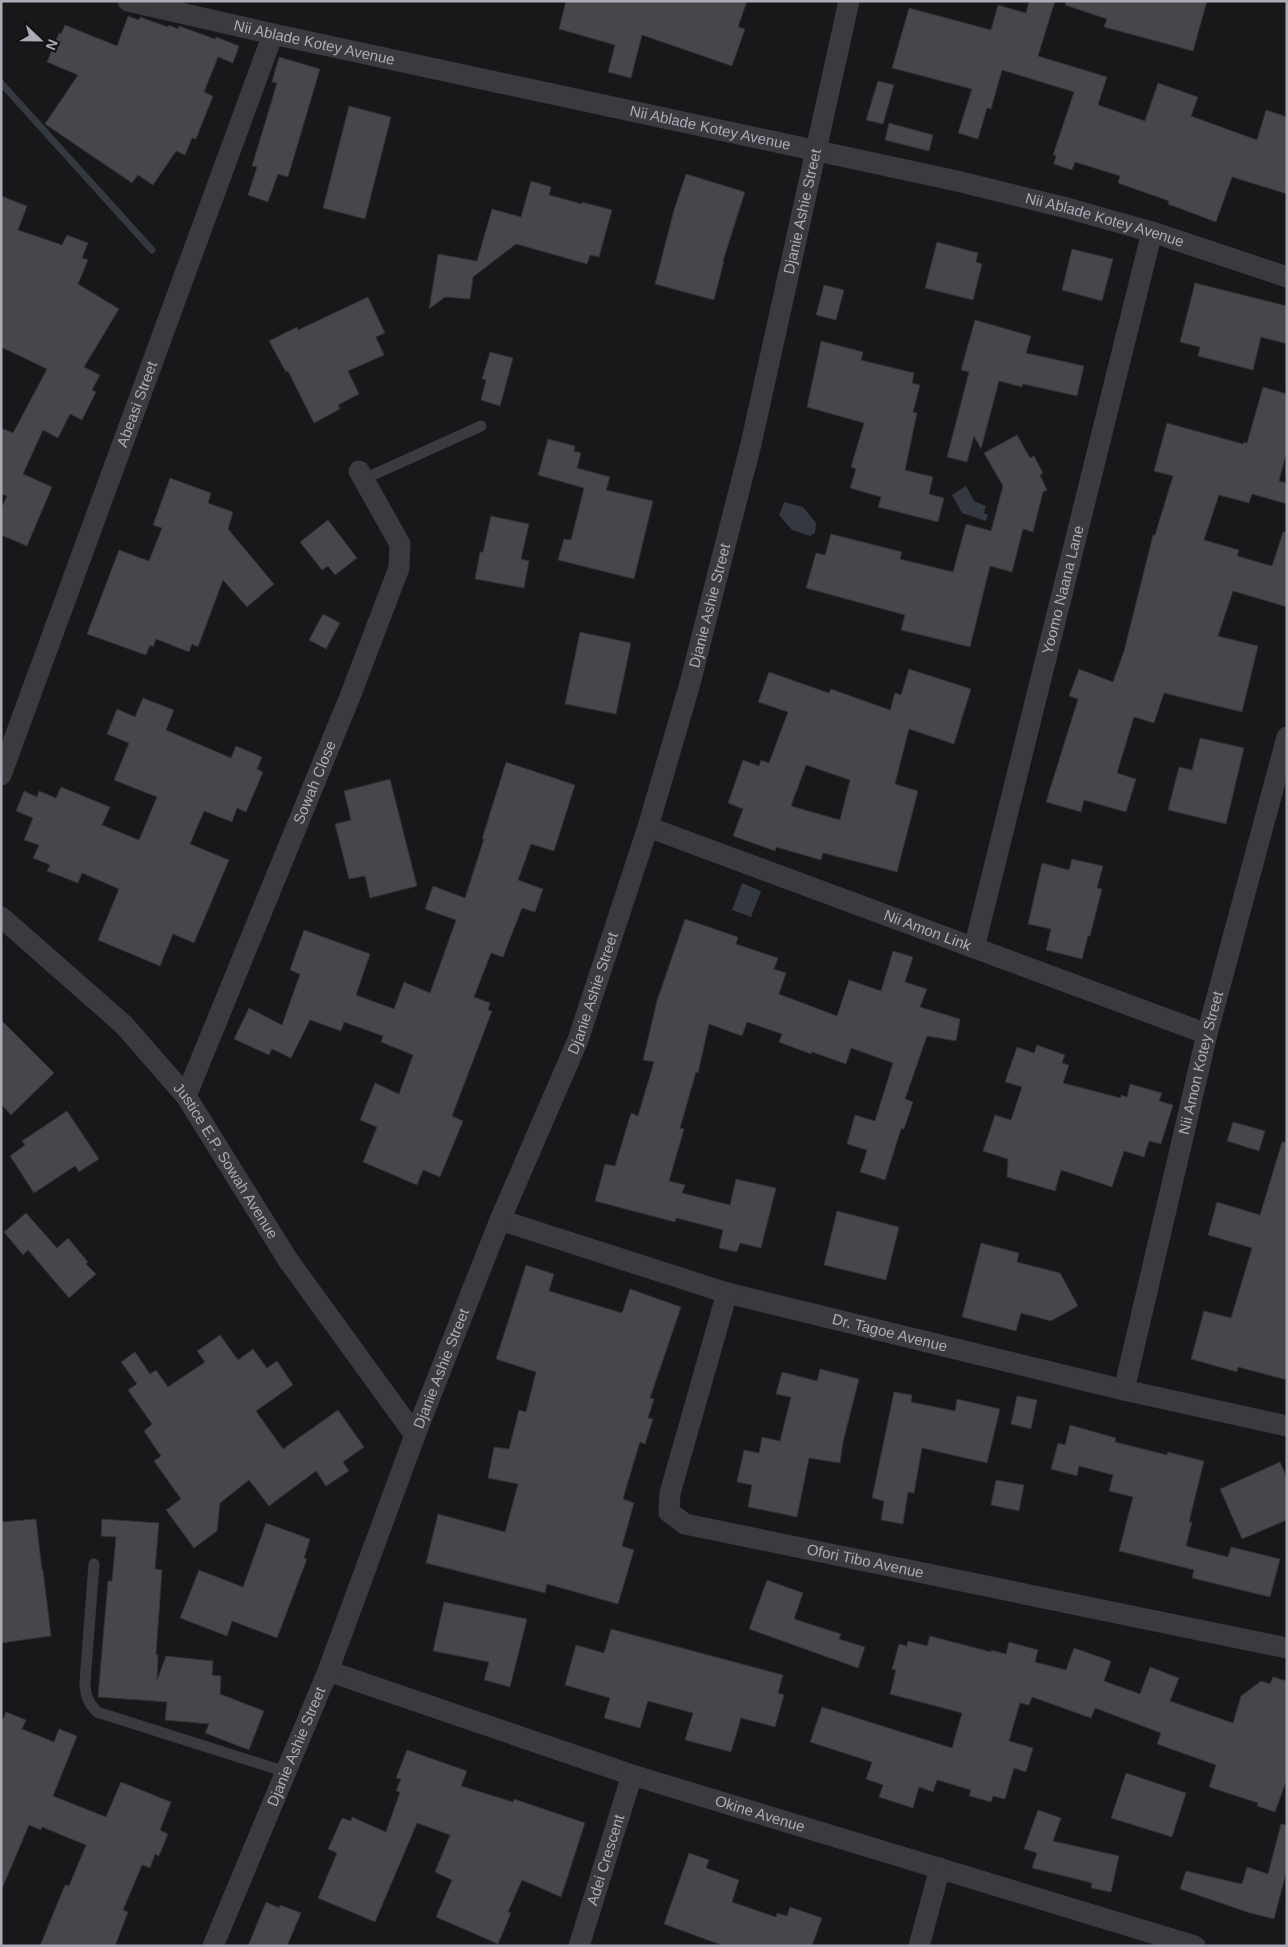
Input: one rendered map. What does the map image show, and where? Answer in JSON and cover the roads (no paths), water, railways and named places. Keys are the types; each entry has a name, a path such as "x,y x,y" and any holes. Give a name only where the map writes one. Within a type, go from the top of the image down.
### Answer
{"street":[{"name":"Nii Ablade Kotey Avenue","path":"128,1 966,183 1068,208 1152,232 1287,277"},
{"name":"Djanie Ashie Street","path":"214,1946 328,1670 415,1435 500,1220 578,1040 648,827 689,688 751,444 849,1"},
{"name":"Abeasi Street","path":"1,775 274,34"},
{"name":"Yoomo Naana Lane","path":"974,948 1152,232"},
{"name":"Sowah Close","path":"186,1096 351,694 399,568 400,544 362,475"},
{"name":"Nii Amon Kotey Street","path":"1124,1390 1207,1034 1287,737"},
{"name":"Nii Amon Link","path":"648,827 1207,1034"},
{"name":"Justice E.P. Sowah Avenue","path":"1,917 124,1025 186,1096 288,1260 415,1435"},
{"name":"Dr. Tagoe Avenue","path":"500,1220 727,1293 1124,1390 1287,1426"},
{"name":"Ofori Tibo Avenue","path":"727,1293 670,1493 669,1512 685,1524 1287,1648"},
{"name":"Okine Avenue","path":"328,1670 632,1775 1195,1946"},
{"name":"Adei Crescent","path":"579,1946 632,1775"},
{"path":"918,1946 940,1868"}],"lane":[{"path":"362,475 481,426"},
{"path":"94,1564 85,1694 97,1712 286,1772"}],"waterway":[{"path":"1,83 152,250"}]}
